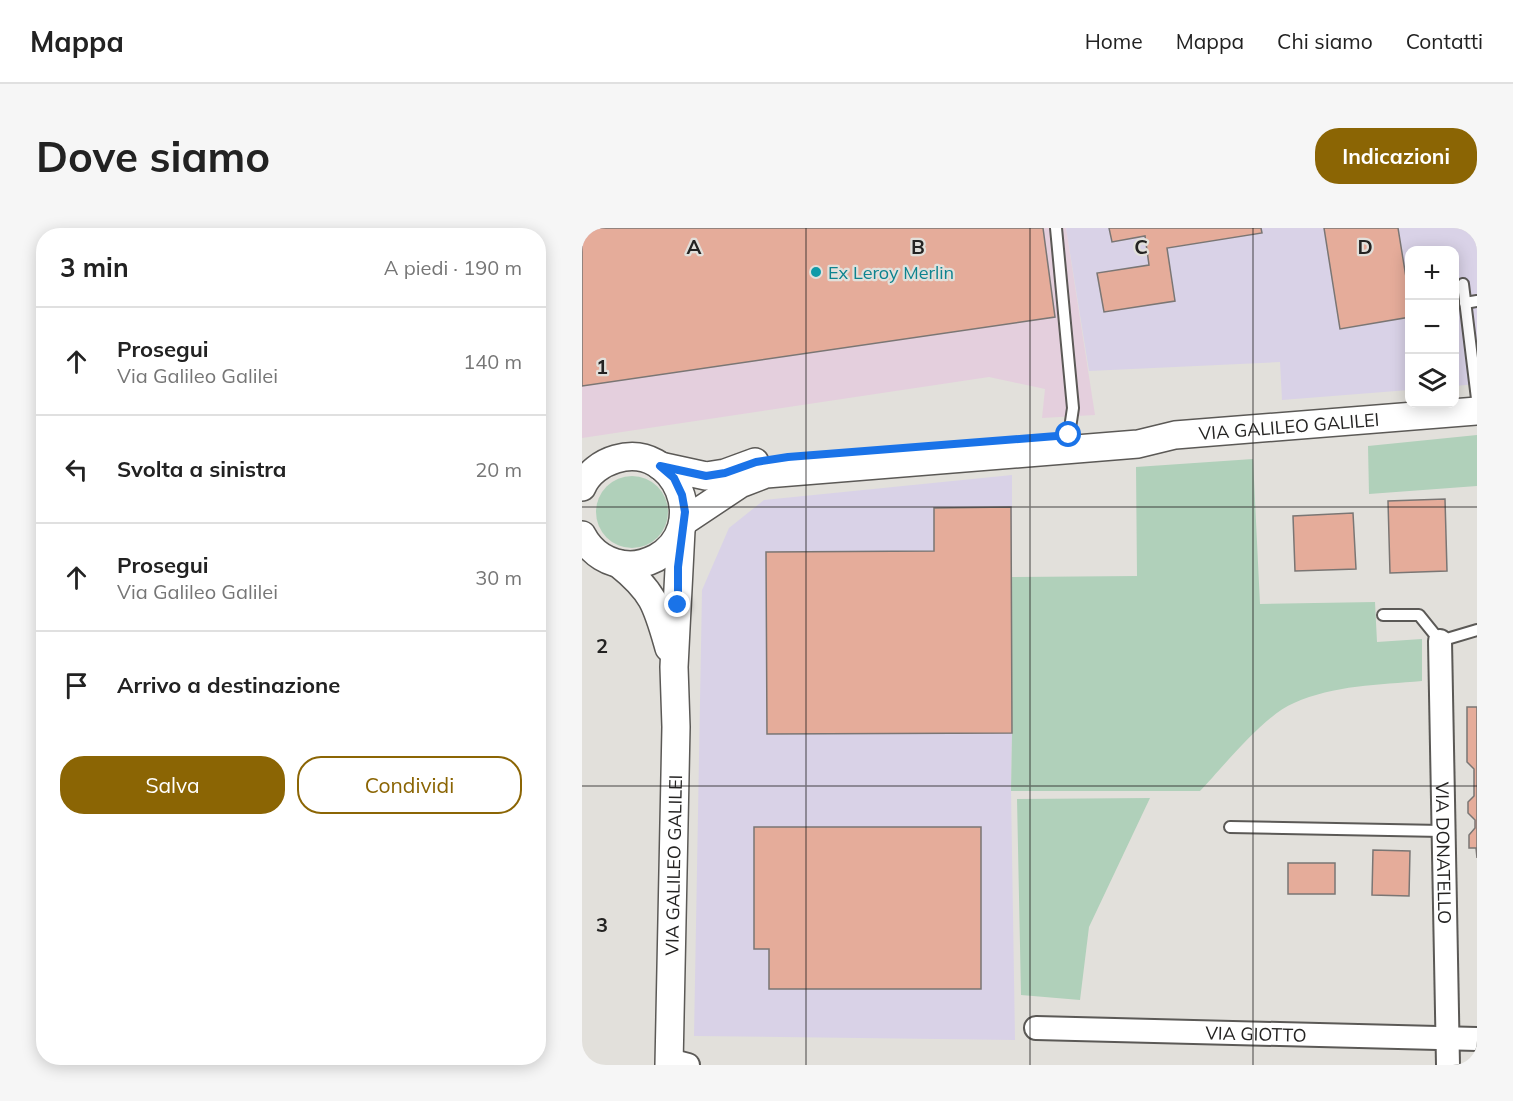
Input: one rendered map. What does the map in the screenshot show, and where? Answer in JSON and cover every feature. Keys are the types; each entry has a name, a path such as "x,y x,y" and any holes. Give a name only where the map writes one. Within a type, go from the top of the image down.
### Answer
{"street":[{"name":"VIA GALILEO GALILEI","path":"676,1063 674,667 682,526 740,484 766,474 1138,444 1175,435 1477,411"},
{"name":"VIA GALILEO GALILEI","path":"586,478 606,463 620,458 634,457 660,466 706,476 725,473 756,462 788,457 1137,429 1175,435"},
{"path":"618,564 634,565 649,562 668,549 682,526 685,512 682,495 674,478 660,466"},
{"name":"VIA GALILEO GALILEI","path":"582,535 595,552 606,560 618,564 638,579 650,593 658,608 674,667"},
{"name":"VIA DONATELLO","path":"1440,641 1448,1065"},
{"name":"VIA GIOTTO","path":"1036,1028 1477,1039"}],"lane":[{"path":"1056,228 1073,408 1069,435"},
{"path":"1463,284 1477,399"},
{"path":"1465,303 1477,302"},
{"path":"1383,615 1419,615 1440,641 1477,630"},
{"path":"1230,827 1442,831"}],"shaded area":[{"name":"Ex Leroy Merlin","path":"582,228 1066,228 1095,415 1042,418 1045,389 989,377 582,438"},
{"path":"1066,228 1477,228 1477,384 1459,386 1459,246 1405,246 1405,390 1282,400 1280,362 1089,371"},
{"path":"1012,475 1011,791 1015,1040 694,1036 702,590 729,528 764,500"}],"green space":[{"path":"1477,435 1477,486 1369,494 1368,446"},
{"path":"1253,459 1260,604 1375,602 1377,642 1422,639 1422,681 1341,689 1294,703 1282,709 1257,730 1200,791 1011,791 1011,577 1137,576 1136,467"},
{"path":"632,476 652,482 662,492 668,512 662,532 652,542 632,548 612,542 602,532 596,512 602,492 612,482"},
{"path":"1150,798 1089,927 1080,1000 1021,995 1017,799"}],"building":[{"name":"Ex Leroy Merlin","path":"582,228 1043,228 1055,317 582,386"},
{"path":"1109,228 1261,228 1262,233 1167,248 1175,301 1104,312 1097,273 1149,265 1145,236 1112,242"},
{"path":"1324,228 1398,228 1405,271 1405,318 1340,329"},
{"path":"1445,499 1447,571 1390,573 1388,501"},
{"path":"1011,507 1012,733 767,734 766,552 934,551 934,508"},
{"path":"1353,513 1356,569 1295,571 1293,516"},
{"path":"1467,707 1477,707 1477,858 1476,848 1469,848 1469,835 1475,828 1475,820 1468,813 1468,802 1474,796 1474,769 1467,762"},
{"path":"754,827 981,827 981,989 769,989 769,949 754,949"},
{"path":"1373,850 1410,851 1409,896 1372,895"},
{"path":"1288,863 1335,863 1335,894 1288,894"}],"place":[{"name":"Ex Leroy Merlin","path":"816,272"}],"route":[{"path":"678,605 678,567 685,512 682,495 674,478 660,466 706,476 725,473 768,459 1069,435"}]}
